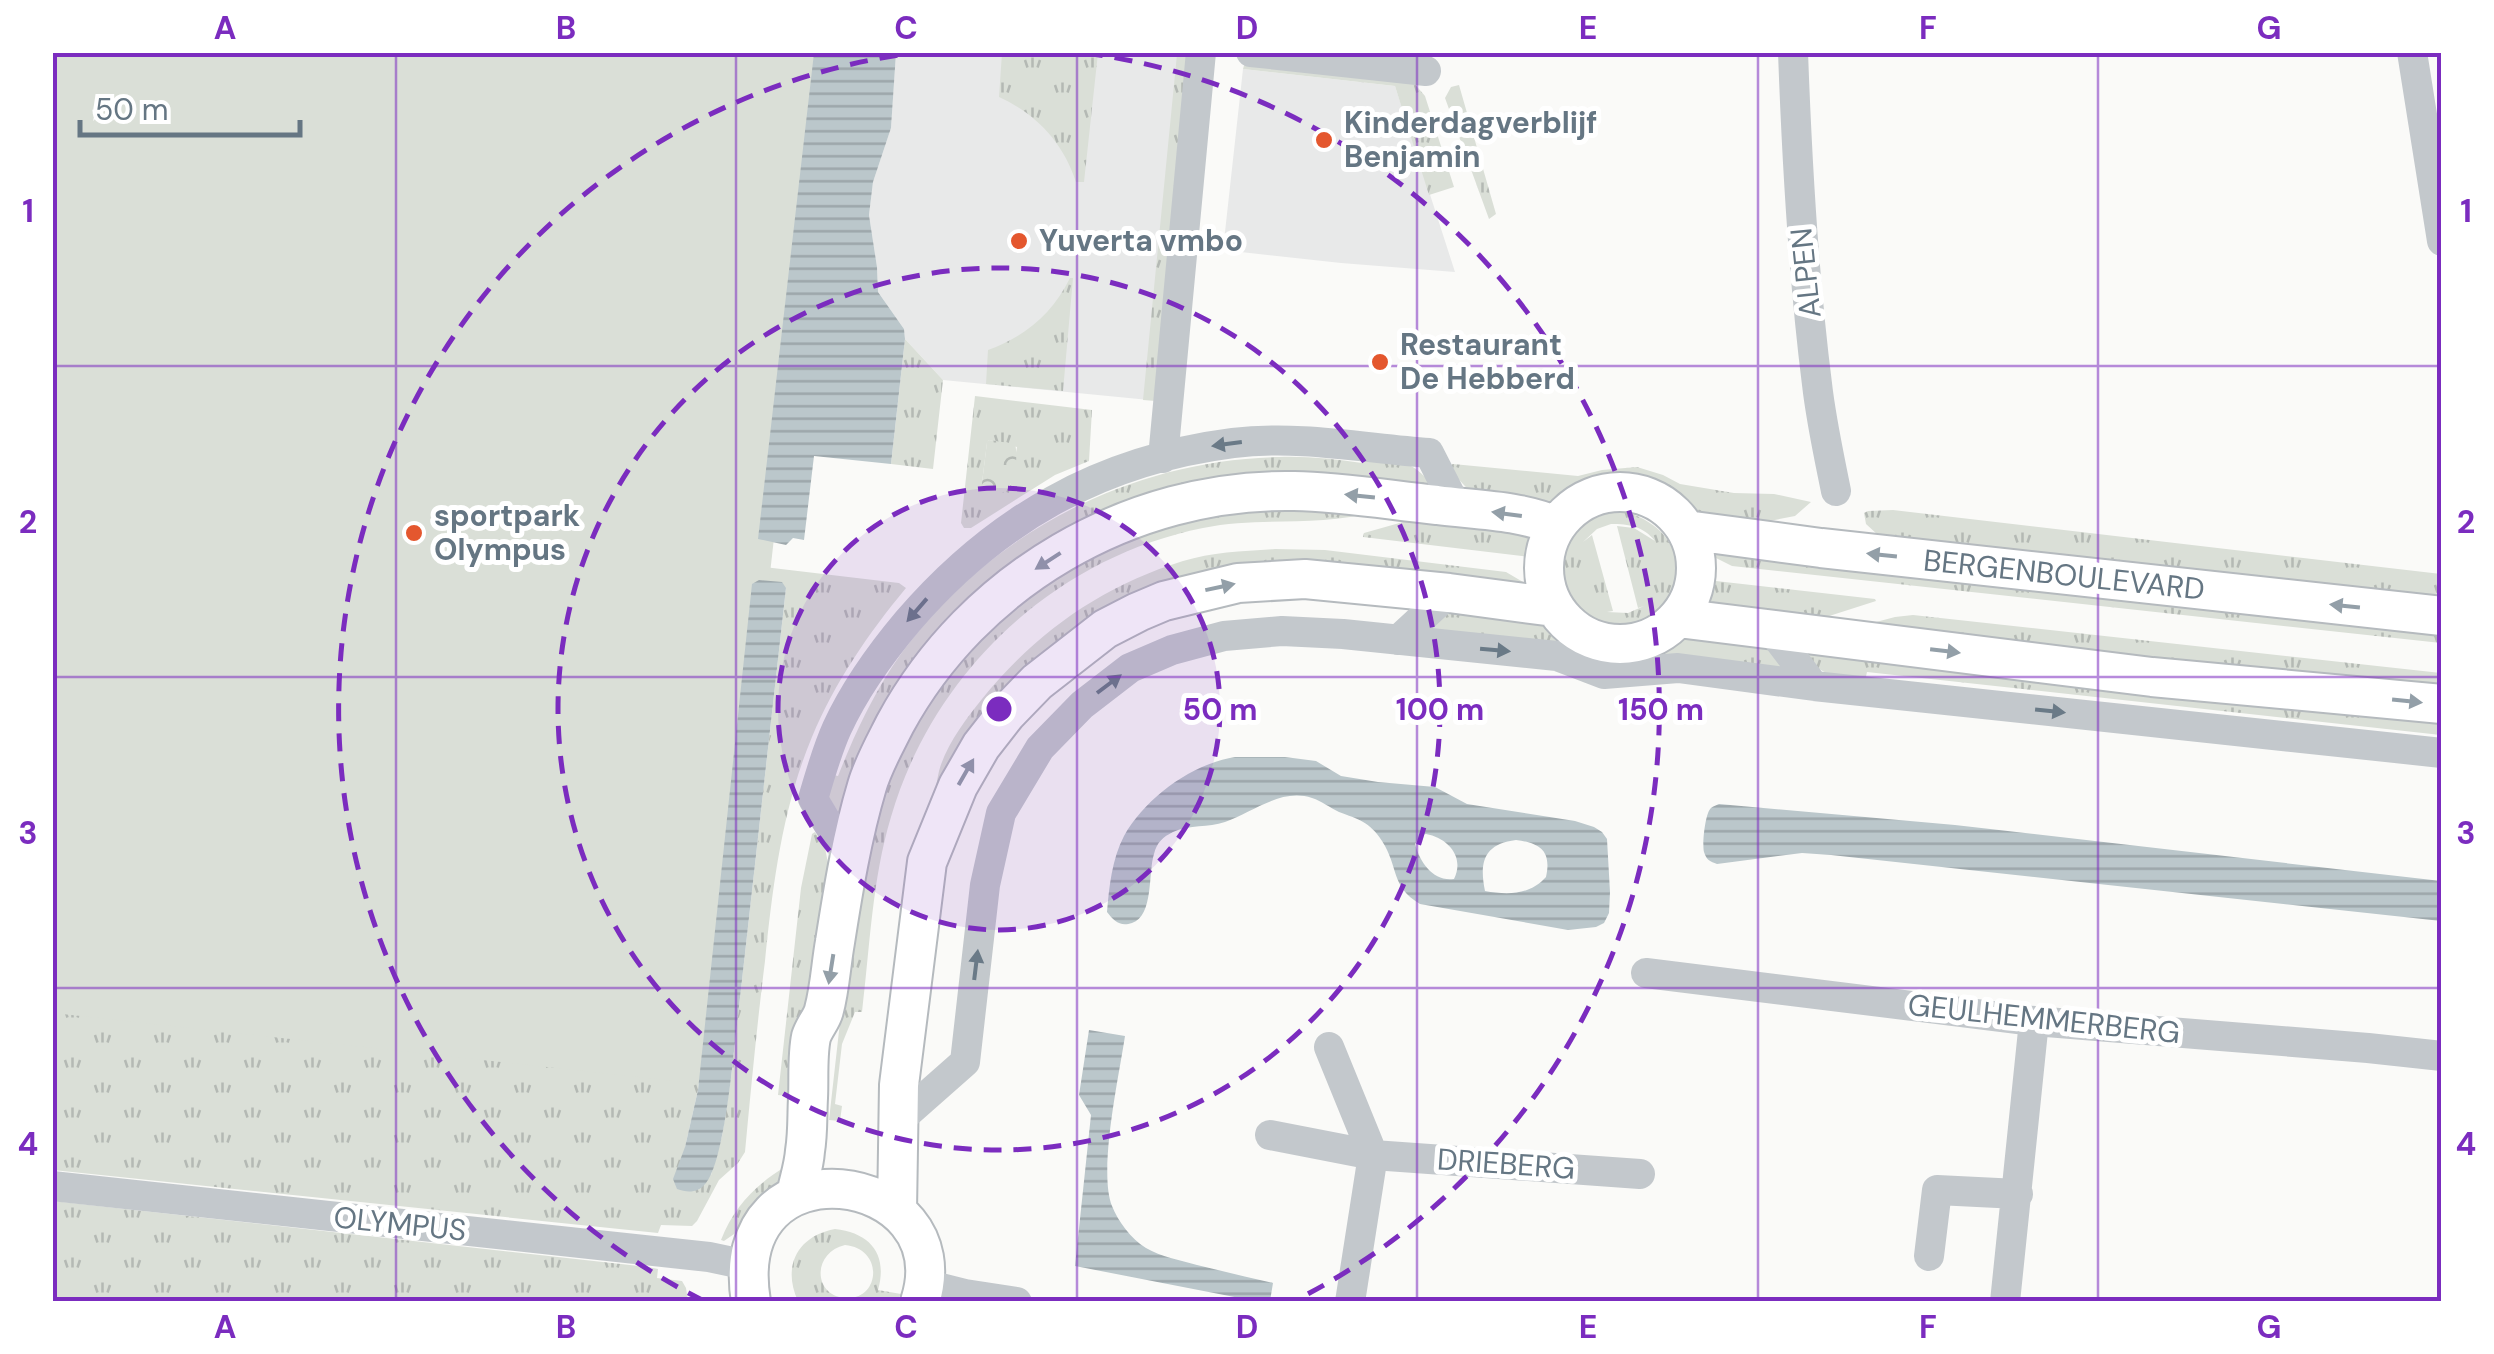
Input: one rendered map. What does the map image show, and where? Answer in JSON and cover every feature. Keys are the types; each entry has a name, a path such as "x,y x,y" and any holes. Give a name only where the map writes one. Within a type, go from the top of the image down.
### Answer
{"main road":[{"path":"822,1200 830,1040 824,1013 850,860 868,784 892,731 930,669 989,605 1023,577 1098,532 1186,503 1240,493 1314,492 1531,518 1556,526"},
{"path":"1605,493 1646,496 1665,506 1686,530 1696,560 1689,600 1678,618 1662,632 1646,640 1609,644 1575,630 1554,607 1544,569 1547,544 1556,526 1586,500 1605,493"},
{"name":"BERGENBOULEVARD","path":"1686,530 2442,616"},
{"path":"897,1211 899,1086 927,862 958,786 981,746 1037,682 1106,629 1138,612 1164,601 1224,586 1305,579 1449,592 1554,607"},
{"path":"1678,618 2152,677 2442,704"},
{"path":"761,1285 758,1231 781,1204 864,1193 897,1211 911,1226 927,1268 923,1293"},
{"path":"822,1200 872,1220 885,1232 923,1293"}],"street":[{"path":"1164,458 1201,52"},
{"path":"1251,52 1426,71"},
{"name":"ALPEN","path":"1793,52 1802,233 1817,387 1836,491"},
{"path":"2412,52 2442,241"},
{"path":"850,860 813,799 838,726 886,646 956,569 1012,524 1074,490 1131,466 1235,442 1286,440 1429,454 1456,508"},
{"path":"1398,640 1449,592"},
{"path":"1772,631 1814,686"},
{"path":"897,1122 966,1062 985,885 1001,814 1040,748 1082,704 1130,668 1172,650 1224,636 1282,632 1342,634 1557,656 1604,674 1670,668 2442,753"},
{"name":"GEULHEMMERBERG","path":"1646,974 2034,1021 2442,1056"},
{"path":"2004,1302 2034,1021"},
{"path":"1329,1047 1372,1155 1350,1302"},
{"name":"DRIEBERG","path":"1270,1135 1372,1155 1640,1174"},
{"name":"OLYMPUS","path":"52,1186 709,1257 761,1285"},
{"path":"1929,1256 1938,1190 2018,1194"},
{"path":"923,1293 965,1294 1016,1302"}],"shaded area":[{"path":"814,53 896,53 891,128 873,182 869,215 878,292 904,329 905,339 891,464 814,456 804,540 793,538 786,545 758,539"},
{"name":"Yuverta vmbo","path":"896,53 1183,53 1149,400 943,380 905,339 904,329 878,292 869,215 873,182 891,128"},
{"name":"Kinderdagverblijf Benjamin","path":"1243,69 1395,86 1455,272 1223,250"},
{"path":"759,580 782,582 786,588 731,1078 723,1133 711,1175 700,1189 685,1191 677,1189 673,1179 698,1090 752,584"},
{"path":"1235,757 1285,757 1316,761 1341,776 1435,787 1467,804 1594,827 1607,839 1609,913 1604,923 1596,927 1568,930 1420,904 1404,890 1373,829 1312,798 1289,796 1225,822 1186,828 1166,836 1154,854 1144,912 1132,923 1118,922 1107,912 1114,864 1124,836 1157,796 1187,775","holes":["1426,834 1447,844 1456,856 1454,879 1434,874 1420,858 1415,844","1516,840 1542,850 1547,860 1546,877 1518,892 1485,891 1486,856 1497,846"]},
{"path":"1719,804 1955,825 2441,881 2441,921 1831,855 1802,853 1717,864 1706,857 1703,843 1709,811"},
{"path":"1089,1030 1125,1036 1107,1170 1112,1206 1121,1224 1140,1244 1158,1254 1273,1283 1270,1301 1075,1266 1091,1115 1079,1095"}],"green space":[{"name":"sportpark Olympus","path":"53,53 829,53 712,1085 53,1013"},
{"path":"1002,53 1098,53 1084,182 1076,182 1064,154 1036,121 999,97"},
{"path":"1177,54 1187,55 1156,401 1143,400"},
{"path":"1245,62 1413,82 1425,96 1454,187 1429,195 1395,86 1243,69"},
{"path":"1459,85 1496,214 1489,219 1445,98 1451,87"},
{"path":"1070,278 1063,391 986,384 988,350 1036,322"},
{"path":"905,339 943,380 933,469 891,464"},
{"path":"975,396 1092,410 1089,461 1055,475 971,528 964,528 961,523","holes":["989,440 1017,447 1010,486 1004,491 981,491"]},
{"path":"989,440 1015,444 1016,460 1008,488 984,497 981,491"},
{"path":"1364,454 1414,467 1437,492 1314,483 1018,570 846,824 826,793 829,774 838,776 884,680 927,621 967,581 1012,545 1060,515 1112,491 1166,473 1222,462 1279,457 1362,463"},
{"path":"1453,464 1578,476 1637,467 1680,484 1811,502 1795,516 1749,525 1693,517 1657,488 1620,480 1584,487 1547,506 1475,497 1452,472"},
{"path":"1205,507 1376,511 1334,519 1203,528 1149,543 1097,565 1050,594 1007,629 969,670 937,715 910,764 891,817 876,889 862,1012 855,1012 842,1044 835,1104 842,1106 840,1121 829,1120 865,822 937,674 1064,561"},
{"path":"1893,510 2441,574 2441,596 1878,535 1866,524 1864,513"},
{"path":"1622,511 1638,516 1663,534 1671,546 1676,559 1672,588 1660,608 1645,619 1606,625 1586,615 1571,599 1564,578 1564,556 1573,536 1592,520","holes":["1611,524 1641,529 1655,541 1634,528 1617,526 1638,608 1644,606 1628,613 1607,612 1613,611 1592,535 1583,542 1597,529"]},
{"path":"1410,520 1538,533 1531,557 1363,537 1364,533"},
{"path":"1708,547 2441,623 2441,643 1732,566 1716,558"},
{"path":"1275,549 1325,550 1506,572 1523,582 1531,593 1297,572 1095,625 933,809 939,771 957,733 1003,675 1048,633 1098,598 1153,571 1205,556"},
{"path":"721,562 899,583 906,588 842,678 802,764 775,875 745,1152 719,1180 692,1226 661,1225 658,1233 53,1170 53,1000","holes":["752,584 786,588 731,1078 711,1175 685,1147 698,1090"]},
{"path":"1707,580 1876,601 1823,618 1700,606"},
{"path":"1464,603 1546,621 1583,649 1619,657 1646,653 1680,636 1753,635 1788,669 1635,664 1428,631"},
{"path":"1913,615 2441,673 2441,695 1861,626"},
{"path":"1802,641 2441,711 2441,735 1867,672 1865,681 1850,679 1826,673 1813,664"},
{"path":"815,832 825,848 830,873 810,983 798,1097 778,1095 801,888"},
{"path":"785,1167 778,1188 762,1209 733,1235 721,1240 747,1198"},
{"path":"53,1201 648,1267 658,1269 657,1278 682,1281 688,1301 53,1302"},
{"path":"848,1231 867,1241 881,1266 878,1290 901,1294 897,1301 798,1301 792,1276 796,1255 811,1238","holes":["845,1245 858,1249 872,1264 871,1284 857,1297 834,1295 822,1282 822,1264 834,1249"]}],"place":[{"name":"Kinderdagverblijf Benjamin","path":"1324,140"},
{"name":"Yuverta vmbo","path":"1019,241"},
{"name":"Restaurant De Hebberd","path":"1380,362"},
{"name":"sportpark Olympus","path":"414,533"}]}
